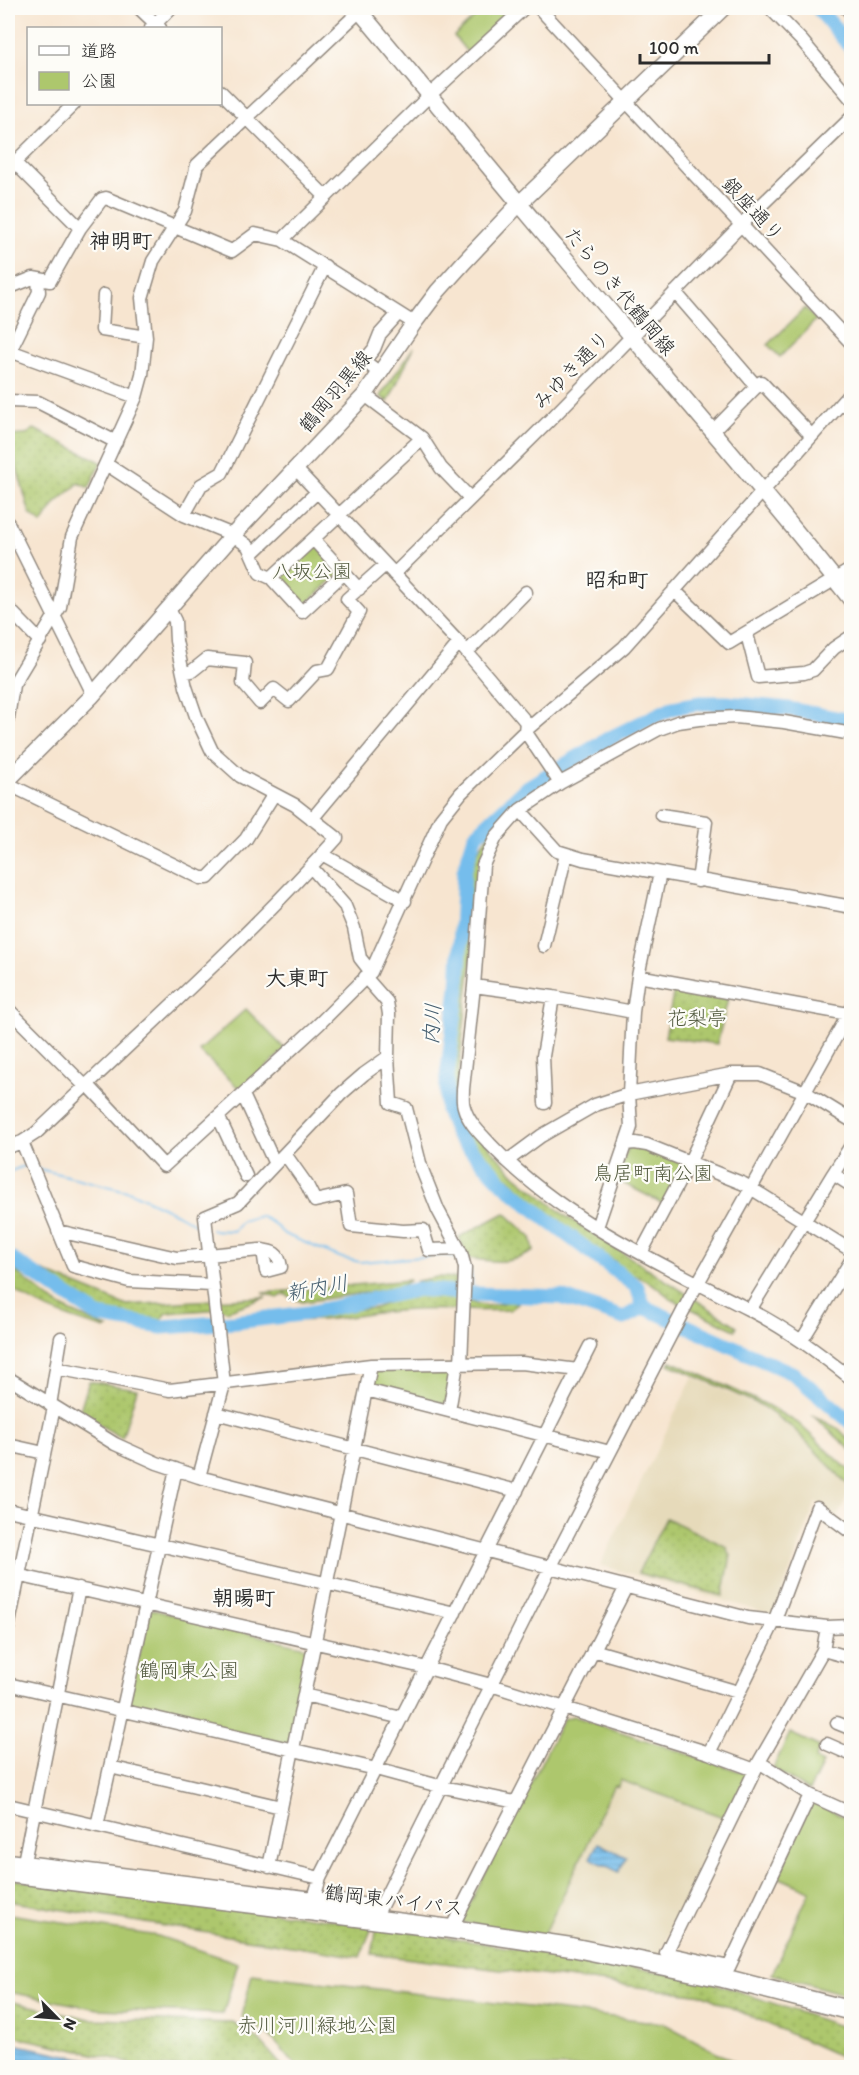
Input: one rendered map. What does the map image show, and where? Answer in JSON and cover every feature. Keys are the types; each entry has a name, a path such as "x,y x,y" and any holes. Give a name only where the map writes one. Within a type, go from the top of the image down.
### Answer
{"highway":[{"name":"鶴岡東バイパス","path":"8,1873 371,1912 450,1929 659,1963 852,2011"},
{"name":"鶴岡東バイパス","path":"771,1990 852,2022"}],"main road":[{"name":"鶴岡羽黒線","path":"8,782 93,694 233,535 365,395 438,291 519,204 723,8"},
{"name":"たらのき代鶴岡線","path":"360,9 519,204 764,492 852,601"}],"street":[{"path":"139,8 155,27 171,8"},
{"path":"282,240 431,94 524,8"},
{"name":"銀座通り","path":"539,8 852,344"},
{"path":"770,8 803,42 852,100"},
{"path":"846,8 852,14"},
{"path":"8,718 13,685 60,607 72,537 136,397 142,375 146,337 142,298 153,261 185,211 196,165 360,9"},
{"path":"222,93 326,196"},
{"path":"73,105 11,166 80,228"},
{"name":"みゆき通り","path":"359,589 390,569 470,498 852,117"},
{"path":"8,288 33,278 50,281 80,228 102,199 106,198 232,251 255,234 282,240 414,323"},
{"path":"184,515 201,485 222,473 325,266"},
{"path":"38,279 39,292 9,351 136,397"},
{"path":"675,292 757,387"},
{"path":"104,295 102,330 146,337"},
{"path":"380,373 364,361 374,349 380,334 398,314"},
{"path":"712,432 761,382 812,436"},
{"path":"8,1009 87,1085 164,1166 319,1024 368,974 405,901 441,818 461,793 525,731 624,647 852,391"},
{"path":"365,395 422,438 441,468 470,498"},
{"path":"8,401 38,402 116,441"},
{"path":"271,578 422,438"},
{"path":"106,464 184,515 233,535 248,546 260,573 271,578 302,612 344,573"},
{"path":"295,468 463,648 525,722 525,731 560,783"},
{"path":"252,554 317,492"},
{"path":"8,523 93,694"},
{"path":"183,673 192,671 207,659 244,663 243,683 260,703 274,689 289,701 316,671 328,669 359,612 347,599 359,589 314,539"},
{"path":"674,590 729,644 852,569"},
{"path":"312,819 463,648 526,592"},
{"path":"8,608 40,641"},
{"path":"8,1147 36,1133 151,1026 311,867 337,838 295,805 240,776 212,751 197,719 183,673 176,641 175,621 169,609"},
{"path":"747,634 758,677 804,673 813,670 834,648 852,636"},
{"path":"851,1376 802,1340 750,1310 696,1287 554,1199 507,1161 471,1124 463,1106 466,1047 474,986 483,865 496,837 520,810 560,783 659,729 678,722 736,717 852,734"},
{"path":"8,782 201,878 208,878 246,839 274,794"},
{"path":"520,810 557,851 583,859 852,907"},
{"path":"661,815 706,822 698,881"},
{"path":"322,854 405,901"},
{"path":"544,946 566,854"},
{"path":"311,867 345,906 354,928 360,958 387,1002 391,1103 406,1108 421,1167 438,1210 459,1249 465,1268 459,1364 449,1411"},
{"path":"597,1227 631,1127 629,1094 633,1012 638,976 660,873"},
{"path":"8,1860 314,1898 371,1912 439,1786 550,1566 696,1287 850,1011 638,976"},
{"path":"474,986 553,997 633,1012"},
{"path":"545,1103 543,1056 553,997"},
{"path":"199,1477 224,1384 205,1217 238,1203 341,1094 388,1057"},
{"path":"507,1161 541,1136 595,1105 629,1094 731,1074 760,1074 805,1092 852,1121"},
{"path":"641,1253 690,1161 731,1074"},
{"path":"243,1095 275,1164"},
{"path":"219,1118 246,1176"},
{"path":"22,1142 73,1266 129,1281 213,1289"},
{"path":"625,1144 647,1145 752,1188 852,1251"},
{"path":"750,1310 852,1144"},
{"path":"285,1154 307,1185 315,1201 346,1194 351,1226 403,1231 423,1230 429,1250 459,1249"},
{"path":"833,1174 852,1185"},
{"path":"58,1231 177,1258 263,1250"},
{"path":"802,1340 852,1259"},
{"path":"8,1628 13,1574 30,1515 44,1453 61,1338"},
{"path":"314,1898 320,1878 590,1346"},
{"path":"56,1368 170,1390 371,1365 522,1363 578,1370"},
{"path":"269,1867 371,1365"},
{"path":"8,1378 115,1444 199,1477 748,1618 827,1627 852,1626"},
{"path":"366,1390 610,1452"},
{"path":"216,1413 355,1447 517,1491"},
{"path":"8,1445 44,1453"},
{"path":"97,1826 176,1469"},
{"path":"709,1753 774,1622 817,1507 852,1533"},
{"path":"8,1509 455,1613"},
{"path":"13,1574 146,1602 491,1684 757,1766 810,1795 852,1814"},
{"path":"450,1929 626,1587"},
{"path":"24,1862 79,1588"},
{"path":"810,1795 729,1967 666,1953 757,1766 823,1650 827,1627"},
{"path":"593,1650 738,1692"},
{"path":"823,1650 852,1658"},
{"path":"8,1684 515,1802"},
{"path":"304,1695 402,1718"},
{"path":"837,1723 852,1729"},
{"path":"827,1744 852,1755"},
{"path":"110,1767 282,1807"},
{"path":"8,1805 320,1878"}],"shaded area":[{"path":"693,1377 758,1406 792,1429 851,1488 837,1518 816,1502 775,1611 770,1614 600,1565"},
{"path":"563,1719 748,1774 658,1957 461,1922"}],"green space":[{"path":"485,8 522,8 470,56 454,36"},
{"path":"805,308 816,320 780,357 768,345"},
{"path":"414,347 388,402 380,396"},
{"path":"34,429 101,462 89,488 79,483 55,504 42,524 30,514 8,436 25,435"},
{"name":"八坂公園","path":"314,542 341,572 302,608 275,578"},
{"path":"552,782 511,816 481,864 472,905 472,952 456,1096 464,1119 515,1175 567,1217 737,1326 735,1330 673,1300 654,1285 635,1275 632,1277 621,1271 615,1261 601,1254 544,1210 492,1164 465,1135 458,1121 451,1082 463,994 467,889 472,859 492,830 509,812"},
{"name":"花梨亭","path":"674,989 728,999 717,1044 665,1037"},
{"path":"246,1009 285,1049 242,1091 199,1051"},
{"name":"鳥居町南公園","path":"637,1145 687,1162 664,1204 617,1180 628,1146"},
{"path":"505,1213 531,1237 534,1251 517,1259 501,1261 467,1258 459,1237"},
{"path":"8,1265 49,1299 69,1311 108,1328 67,1317 19,1294 8,1286"},
{"path":"32,1267 125,1305 266,1297 227,1311 221,1309 167,1313 160,1321 102,1314 62,1290"},
{"path":"437,1277 462,1278 461,1286 428,1287 417,1281"},
{"path":"410,1280 398,1288 302,1302 284,1294 278,1298 263,1293"},
{"path":"427,1292 487,1306 511,1301 518,1304 510,1310 413,1310 321,1320 290,1320 330,1311 375,1308 402,1297"},
{"path":"671,1361 765,1404 798,1423 851,1472 851,1488 794,1429 760,1405 669,1364"},
{"path":"379,1367 454,1367 447,1405 370,1385 372,1373"},
{"path":"89,1381 137,1389 122,1438 79,1413"},
{"path":"812,1415 839,1429 851,1441 851,1450"},
{"path":"666,1518 727,1547 731,1555 723,1596 638,1573"},
{"name":"鶴岡東公園","path":"150,1609 310,1648 289,1744 127,1708"},
{"path":"573,1716 748,1774 726,1818 620,1780 618,1787 614,1785 596,1821 598,1822 543,1937 461,1922 563,1719"},
{"path":"790,1733 820,1747 815,1759 823,1763 809,1791 773,1768"},
{"path":"816,1803 851,1820 851,1996 772,1974 810,1891 778,1877 808,1807"},
{"path":"8,1879 373,1925 360,1957 8,1901"},
{"path":"8,1914 158,1936 238,1963 223,2014 98,2009 8,1992"},
{"path":"377,1926 702,1979 851,2030 851,2061 703,1995 372,1954"},
{"name":"赤川河川緑地公園","path":"252,1974 663,2023 744,2067 297,2067 271,2037 242,2017"},
{"path":"8,2001 90,2019 233,2023 258,2039 283,2067 138,2067 116,2059 8,2035"}],"water":[{"path":"598,1843 626,1857 619,1872 590,1858"},
{"path":"8,2043 120,2066 124,2067 8,2067"}],"waterway":[{"name":"内川","path":"818,8 852,49"},
{"name":"内川","path":"852,721 789,709 727,703 699,703 672,708 608,739 525,789 475,836 464,871 458,988 447,1078 447,1110 457,1135 505,1185 637,1287 644,1307 794,1374 852,1423"},
{"path":"8,1172 27,1165"},
{"path":"39,1169 131,1192 202,1228"},
{"path":"211,1230 233,1231 242,1221 260,1216 273,1223 284,1234 342,1258 360,1262 446,1255 458,1258"},
{"name":"新内川","path":"8,1257 99,1316 162,1327 235,1322 308,1313 419,1289 474,1294 561,1297 624,1318 644,1307"},
{"path":"470,1270 474,1294"}],"district":[{"name":"神明町","path":"121,241"},
{"name":"昭和町","path":"617,580"},
{"name":"大東町","path":"297,978"},
{"name":"朝暘町","path":"244,1598"}]}
